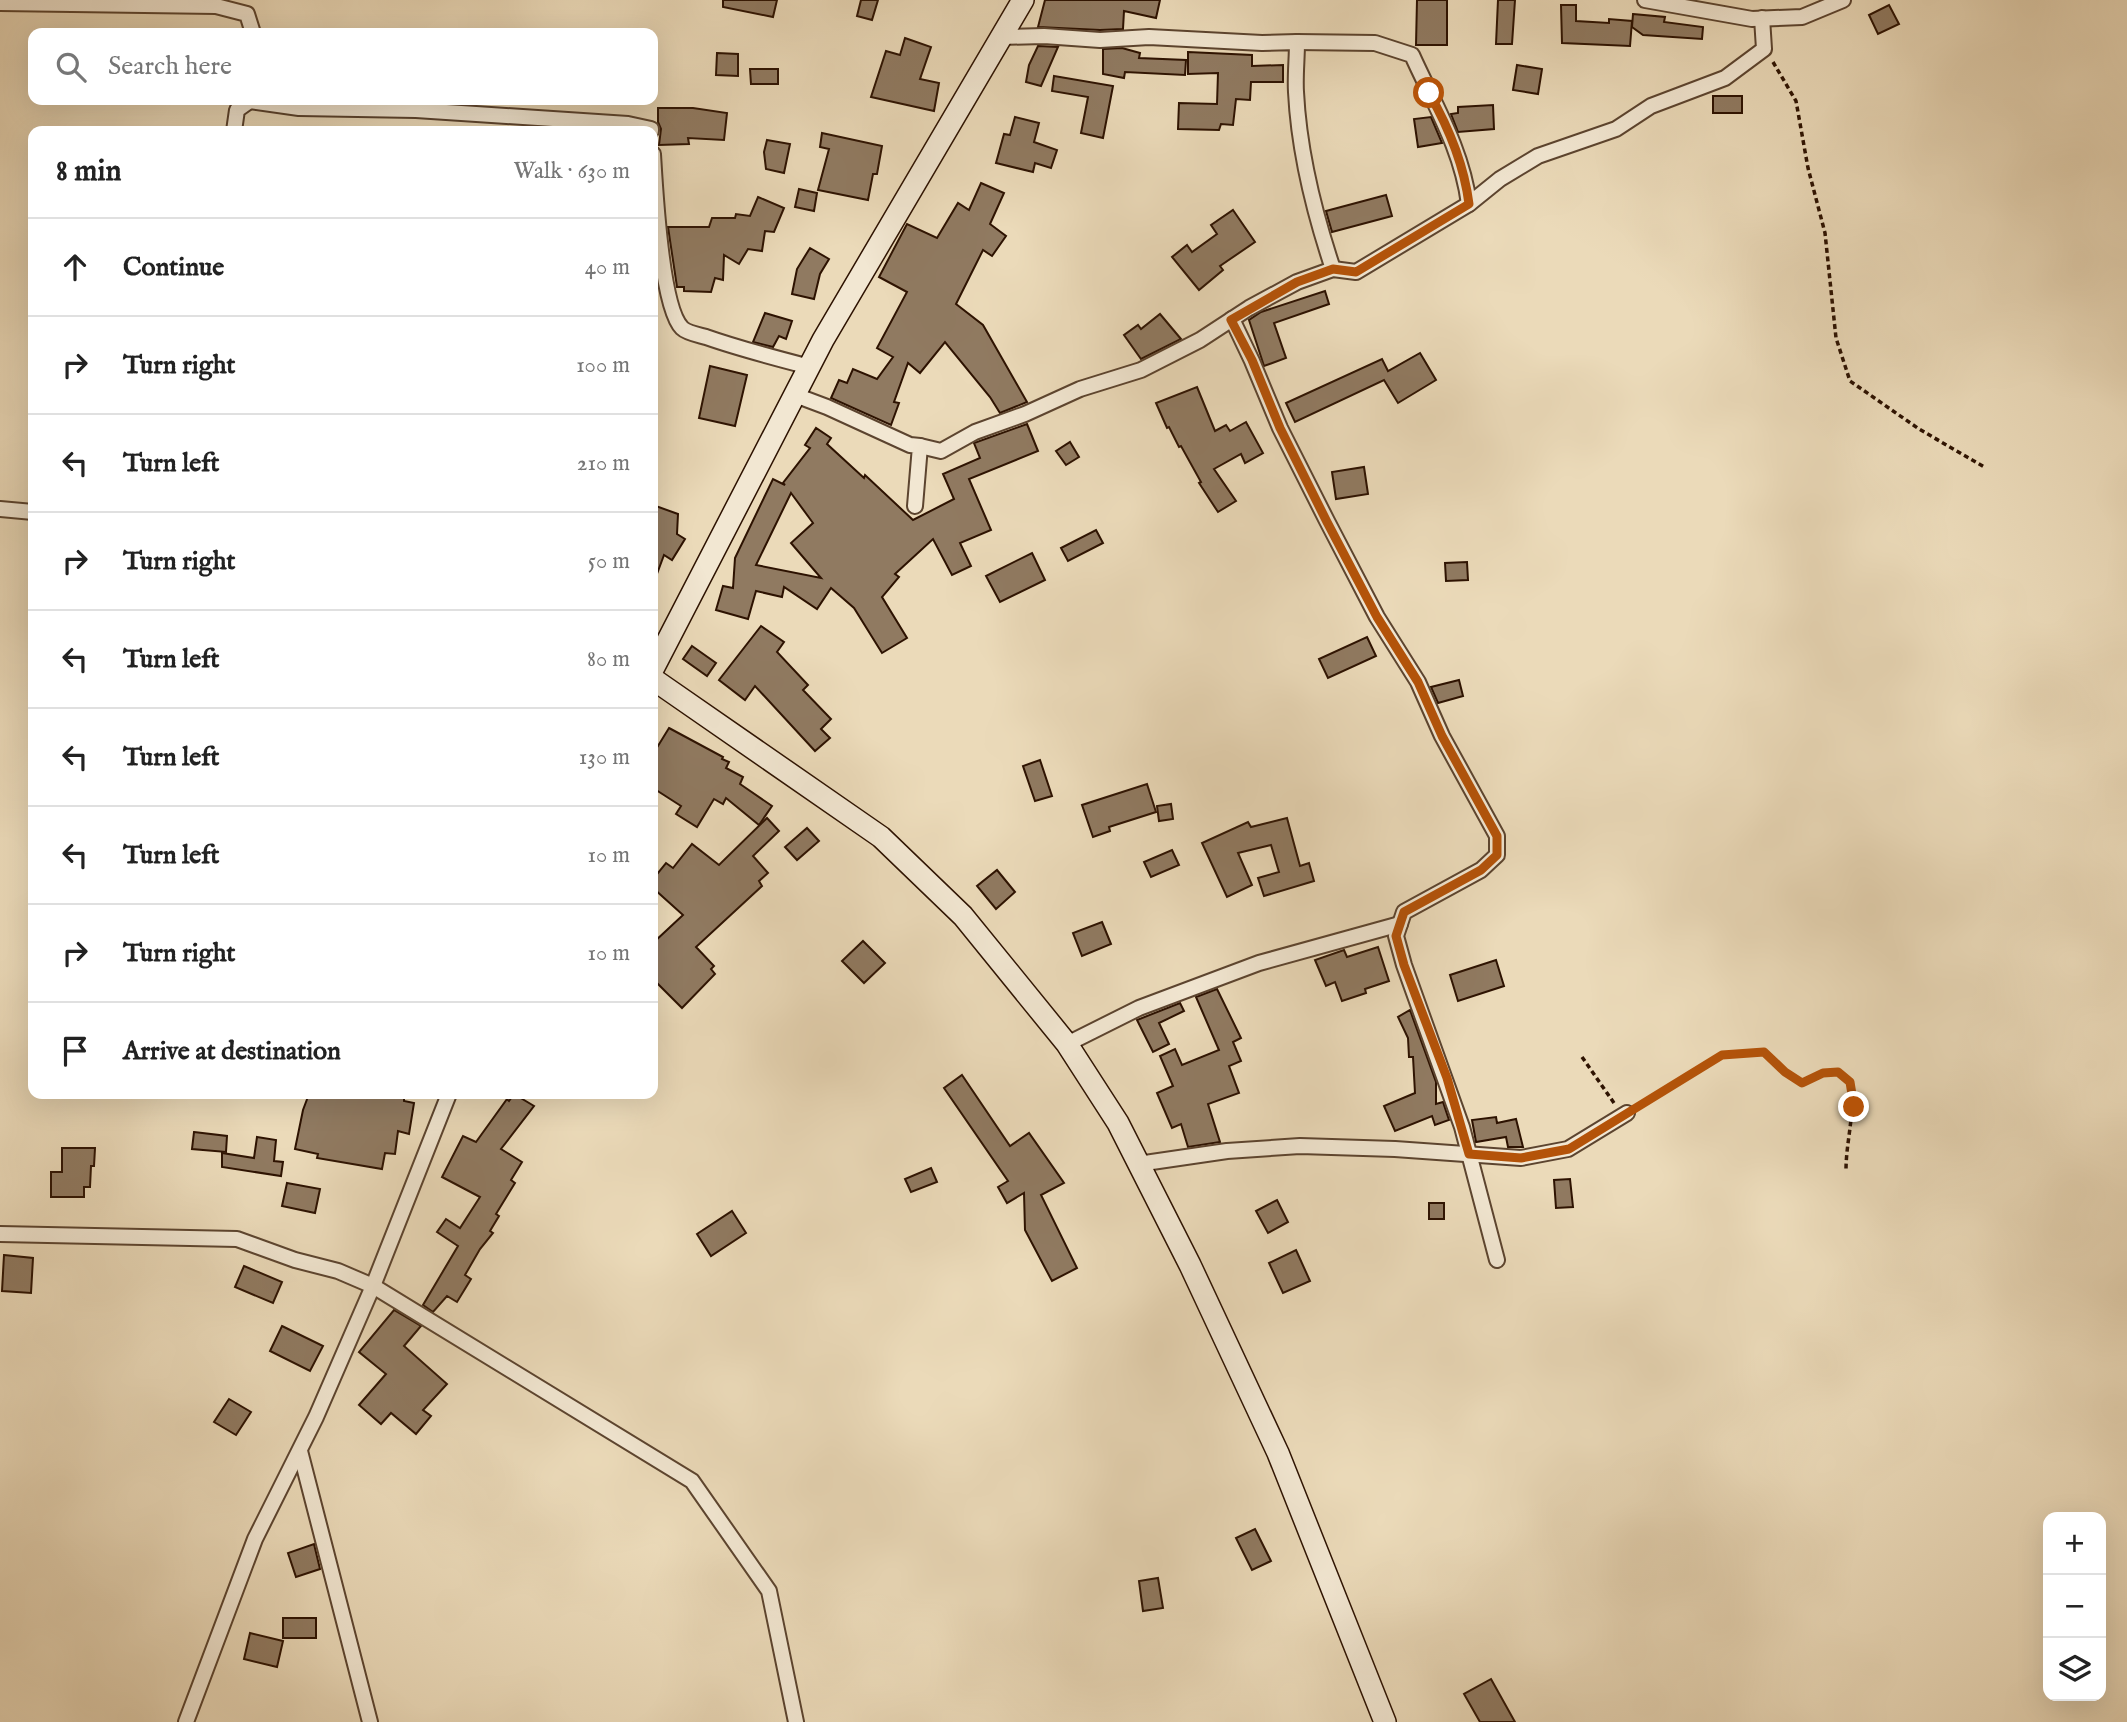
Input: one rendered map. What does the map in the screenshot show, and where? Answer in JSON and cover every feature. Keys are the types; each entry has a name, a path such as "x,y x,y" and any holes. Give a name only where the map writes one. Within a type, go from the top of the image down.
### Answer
{"street":[{"path":"658,659 810,367 1023,0"},
{"path":"1645,0 1752,19 1802,17 1843,0"},
{"path":"0,3 216,6 247,14 251,28"},
{"path":"795,396 827,407 910,444 941,451 975,432 1026,414 1080,389 1141,370 1200,340 1297,282 1333,269 1356,272 1469,204 1500,179 1538,156 1616,129 1651,106 1725,78 1764,49 1762,18"},
{"path":"1001,37 1044,36 1100,40 1149,37 1262,43 1376,43 1412,55 1459,157 1469,204"},
{"path":"1297,43 1296,92 1307,180 1333,269"},
{"path":"234,126 237,110 244,105"},
{"path":"281,105 299,108 416,110 637,126"},
{"path":"658,230 673,314 683,329 742,349 810,367"},
{"path":"1231,320 1252,360 1280,428 1327,522 1377,617 1418,682 1442,736 1497,836 1497,855 1481,870 1404,912 1396,936 1404,965 1447,1078 1497,1260"},
{"path":"915,506 920,446"},
{"path":"0,509 28,512"},
{"path":"658,681 881,837 963,916 1067,1044 1118,1123 1278,1453 1385,1722"},
{"path":"1067,1044 1139,1008 1259,963 1400,924"},
{"path":"186,1722 255,1539 300,1451 373,1286 447,1099"},
{"path":"1138,1164 1227,1151 1300,1146 1521,1158 1569,1149 1627,1113"},
{"path":"0,1234 237,1239 295,1260 338,1271 373,1286 692,1481 769,1591 796,1722"},
{"path":"300,1451 370,1722"}],"path":[{"path":"1764,49 1796,101 1808,168 1825,233 1836,338 1850,381 1919,429 1986,468"},
{"path":"1583,1057 1610,1100 1627,1113 1722,1055 1764,1052 1785,1072 1802,1083 1823,1073 1838,1072 1850,1082 1854,1107 1846,1170"}],"building":[{"path":"723,0 777,0 773,17 723,7"},
{"path":"861,0 878,0 872,20 857,16"},
{"path":"1045,0 1160,0 1156,18 1124,11 1123,29 1100,30 1038,27"},
{"path":"1417,0 1447,0 1447,45 1416,45"},
{"path":"1498,0 1515,0 1512,44 1496,44"},
{"path":"1561,5 1576,5 1576,21 1632,21 1630,46 1562,43"},
{"path":"1889,5 1899,24 1878,34 1869,15"},
{"path":"1633,14 1665,17 1664,22 1703,27 1702,39 1643,35 1632,27"},
{"path":"905,38 931,47 920,79 939,83 934,111 871,97 886,51 900,55"},
{"path":"1038,46 1058,47 1041,86 1026,82 1029,65"},
{"path":"1122,48 1140,53 1139,58 1186,60 1185,75 1125,72 1124,78 1103,74 1103,49"},
{"path":"1188,52 1252,55 1252,66 1283,65 1283,82 1251,82 1250,100 1236,99 1233,125 1221,124 1219,130 1178,129 1179,103 1217,104 1218,73 1188,74"},
{"path":"717,53 738,54 738,76 716,75"},
{"path":"1517,65 1542,69 1538,94 1513,90"},
{"path":"750,69 778,69 778,84 751,84"},
{"path":"1054,76 1113,86 1103,138 1081,133 1088,97 1052,91"},
{"path":"1713,96 1742,96 1742,113 1713,113"},
{"path":"1493,105 1494,129 1458,132 1451,114 1458,113 1458,107"},
{"path":"658,108 693,108 727,113 724,140 688,138 689,144 659,145 661,129"},
{"path":"1015,117 1039,123 1034,142 1057,150 1051,168 1035,163 1033,172 996,163 1004,134 1010,135"},
{"path":"1431,117 1442,143 1418,147 1414,119"},
{"path":"822,133 882,146 877,174 873,174 868,200 818,190 829,149 820,147"},
{"path":"767,140 790,144 784,173 766,169 764,152"},
{"path":"981,183 1004,193 990,224 1006,236 992,256 983,250 956,304 983,325 1027,402 1000,413 945,342 920,373 908,363 894,402 899,403 891,425 831,398 839,380 847,383 853,369 877,379 893,357 877,348 907,292 879,277 907,224 937,238 958,203 969,210"},
{"path":"799,189 817,193 814,211 795,207"},
{"path":"1386,195 1392,216 1332,232 1326,211"},
{"path":"758,197 784,208 774,232 765,231 762,251 748,249 739,264 724,255 723,280 715,278 711,292 684,291 684,287 677,287 668,227 709,227 712,218 735,218 736,214 750,216"},
{"path":"1233,210 1255,242 1220,266 1223,270 1199,290 1172,257 1187,245 1192,252 1217,234 1211,225"},
{"path":"810,248 829,259 820,274 814,299 792,294 797,269"},
{"path":"1325,291 1329,304 1274,323 1286,358 1264,366 1249,320 1261,312"},
{"path":"765,313 792,321 786,339 779,336 773,347 753,342"},
{"path":"1160,314 1181,339 1141,359 1124,335 1138,325 1141,329"},
{"path":"1420,353 1436,380 1398,403 1384,380 1295,422 1286,403 1382,359 1388,371"},
{"path":"710,366 747,375 735,426 699,418"},
{"path":"1197,387 1215,431 1226,425 1230,431 1246,422 1263,453 1245,463 1241,454 1214,469 1236,501 1218,512 1199,483 1201,482 1181,446 1179,447 1169,427 1167,428 1156,403"},
{"path":"1027,424 1038,451 969,479 991,530 960,543 971,566 952,575 933,539 895,574 899,577 882,597 907,638 882,653 854,608 831,588 817,609 784,587 782,597 756,591 748,619 716,610 723,586 733,588 735,558 773,479 785,485 783,483 810,448 805,445 816,428 831,438 827,444 913,520 954,499 943,474 980,458 974,443","holes":["791,493 813,523 791,543 821,578 756,565"]},
{"path":"1070,442 1079,457 1066,465 1056,451"},
{"path":"1364,467 1368,494 1336,499 1332,472"},
{"path":"658,507 678,514 677,534 685,539 672,560 664,555 658,571"},
{"path":"1096,530 1103,543 1068,561 1061,548"},
{"path":"1032,553 1045,580 1000,602 986,576"},
{"path":"1467,562 1468,580 1446,581 1445,563"},
{"path":"761,626 784,642 777,652 808,685 803,690 831,719 821,729 830,738 815,751 755,686 745,700 719,680"},
{"path":"1367,637 1376,656 1328,678 1319,659"},
{"path":"692,646 716,663 707,676 683,659"},
{"path":"1459,680 1463,696 1438,703 1431,687"},
{"path":"669,728 723,757 722,759 729,762 726,768 743,777 740,784 772,806 759,825 726,798 723,804 714,799 697,827 676,814 681,806 658,791 658,746"},
{"path":"1040,760 1052,796 1035,801 1023,766"},
{"path":"1147,784 1156,812 1109,827 1110,831 1093,837 1082,805"},
{"path":"1171,804 1173,819 1159,821 1157,806"},
{"path":"767,818 779,831 753,856 768,873 759,881 762,886 696,947 714,966 711,969 715,974 682,1008 658,984 658,938 683,915 658,892 658,873 666,863 673,868 692,844 719,865"},
{"path":"1287,818 1300,866 1309,863 1314,881 1264,896 1258,878 1279,872 1271,845 1238,853 1252,885 1227,897 1202,843 1248,822 1251,827"},
{"path":"807,828 819,841 797,860 785,847"},
{"path":"1172,850 1179,865 1151,877 1144,862"},
{"path":"997,870 1015,892 996,909 977,886"},
{"path":"1102,922 1111,944 1082,956 1073,933"},
{"path":"863,941 885,963 864,983 842,961"},
{"path":"1378,947 1389,981 1342,1001 1335,982 1326,986 1315,960 1344,950 1347,957"},
{"path":"1496,960 1504,986 1458,1001 1450,975"},
{"path":"1217,989 1241,1038 1233,1042 1241,1061 1229,1066 1239,1093 1208,1104 1220,1142 1188,1147 1181,1124 1172,1128 1157,1093 1173,1086 1160,1056 1175,1049 1182,1065 1219,1050 1196,997"},
{"path":"1180,1003 1184,1011 1159,1023 1169,1044 1153,1052 1137,1020"},
{"path":"1410,1010 1436,1082 1436,1104 1443,1102 1449,1120 1435,1125 1432,1116 1395,1131 1384,1106 1415,1093 1413,1057 1409,1057 1408,1038 1398,1017"},
{"path":"962,1075 1010,1146 1029,1133 1064,1183 1041,1195 1077,1268 1052,1281 1025,1230 1024,1193 1007,1203 998,1187 1008,1181 944,1088"},
{"path":"307,1099 404,1099 414,1103 409,1134 398,1131 395,1154 385,1153 382,1169 317,1158 318,1154 295,1149"},
{"path":"507,1099 522,1099 534,1106 501,1149 522,1162 511,1180 515,1183 496,1214 499,1216 490,1231 493,1233 465,1275 471,1279 457,1302 447,1296 433,1312 423,1305 458,1246 437,1232 446,1219 460,1228 480,1197 442,1177 463,1136 476,1142"},
{"path":"1496,1117 1497,1123 1516,1119 1523,1147 1508,1147 1506,1137 1476,1142 1472,1120"},
{"path":"194,1132 227,1136 226,1152 192,1149"},
{"path":"257,1137 276,1140 274,1161 283,1162 281,1176 222,1167 222,1153 254,1158"},
{"path":"62,1148 95,1148 90,1187 84,1187 84,1197 51,1197 51,1172 62,1172"},
{"path":"931,1168 937,1182 911,1192 905,1179"},
{"path":"1570,1179 1573,1207 1556,1208 1554,1180"},
{"path":"287,1183 320,1189 315,1213 282,1206"},
{"path":"1277,1200 1288,1222 1268,1233 1256,1211"},
{"path":"1429,1203 1444,1203 1444,1219 1429,1219"},
{"path":"732,1211 746,1233 711,1256 697,1234"},
{"path":"1296,1250 1310,1281 1283,1293 1269,1263"},
{"path":"4,1255 33,1258 31,1293 2,1291"},
{"path":"244,1266 282,1282 273,1303 235,1287"},
{"path":"394,1310 421,1326 404,1346 447,1384 423,1410 431,1416 416,1434 391,1413 381,1424 359,1405 386,1374 359,1352"},
{"path":"282,1326 323,1346 310,1371 270,1351"},
{"path":"229,1399 251,1412 236,1435 214,1422"},
{"path":"1255,1529 1271,1561 1252,1570 1236,1538"},
{"path":"314,1544 320,1569 296,1577 288,1553"},
{"path":"1158,1578 1163,1608 1143,1611 1139,1581"},
{"path":"283,1618 316,1618 316,1638 283,1638"},
{"path":"250,1633 283,1641 277,1667 244,1659"},
{"path":"1491,1679 1515,1722 1480,1722 1464,1694"}],"route":[{"path":"1429,93 1442,115 1459,157 1469,204 1356,272 1333,269 1297,282 1231,320 1252,360 1280,428 1327,522 1377,617 1418,682 1442,736 1497,836 1497,855 1481,870 1404,912 1396,936 1404,965 1447,1078 1469,1154 1521,1158 1569,1149 1722,1055 1764,1052 1785,1072 1802,1083 1823,1073 1838,1072 1850,1082 1854,1107"}]}
